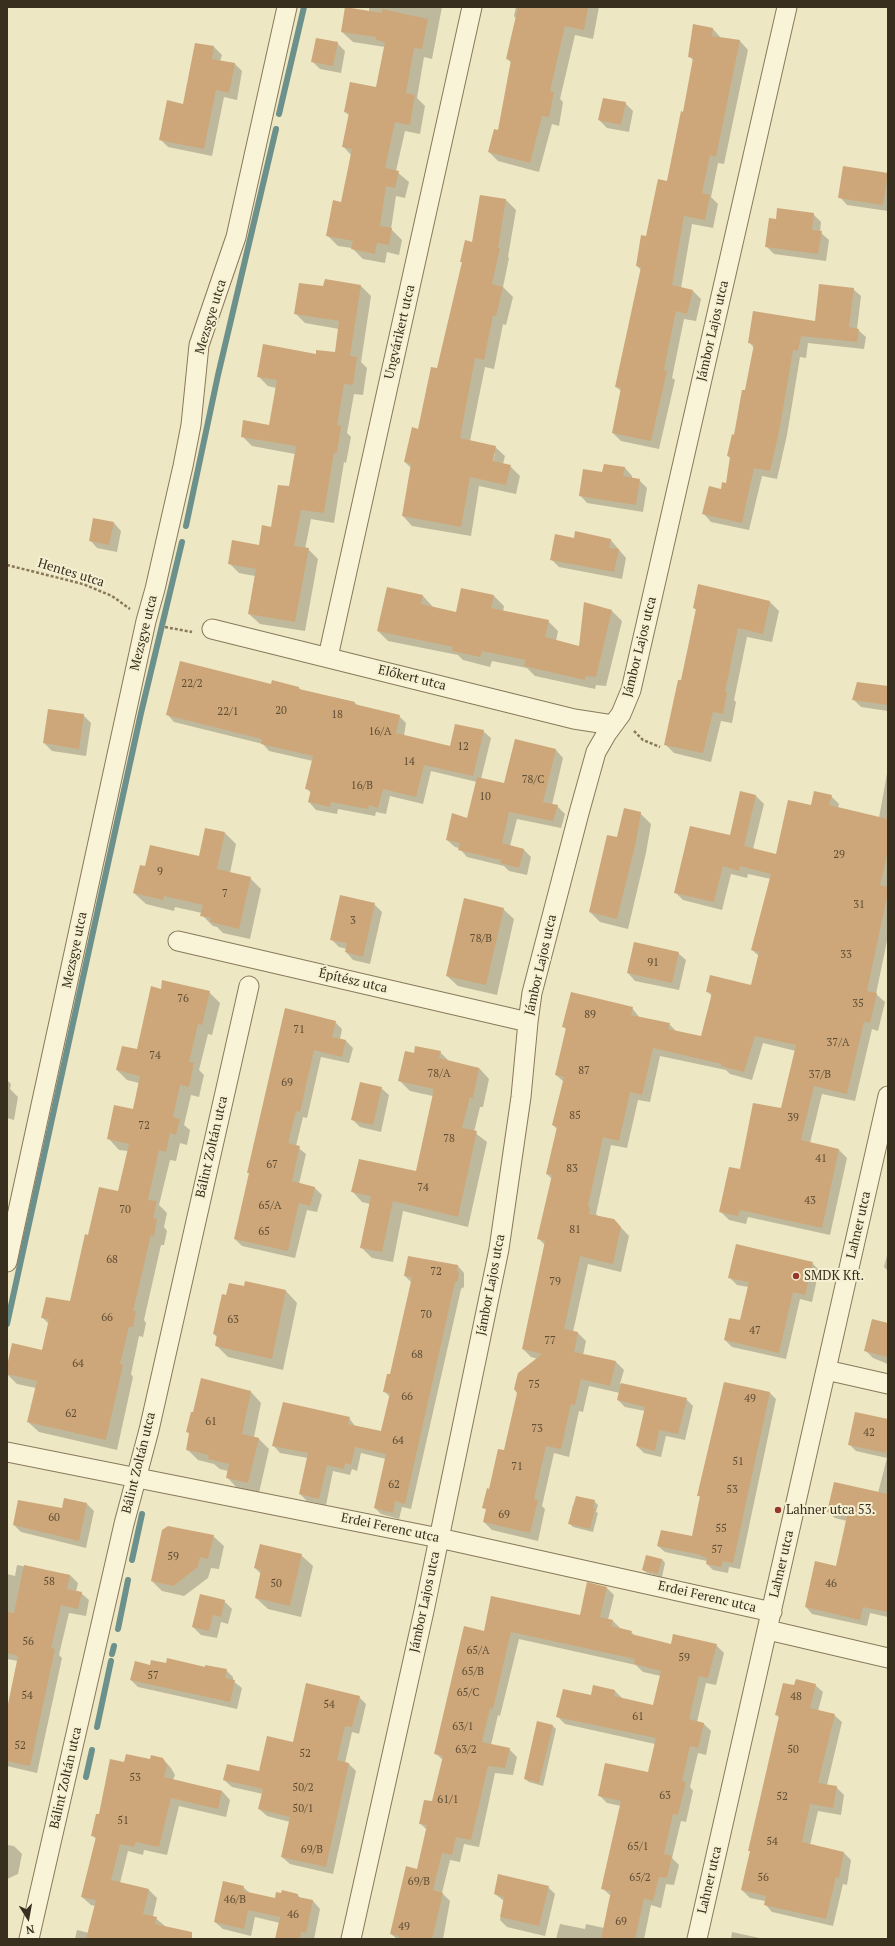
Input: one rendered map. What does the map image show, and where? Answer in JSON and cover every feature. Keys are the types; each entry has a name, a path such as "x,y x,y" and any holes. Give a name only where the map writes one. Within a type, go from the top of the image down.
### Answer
{"street":[{"name":"Mezsgye utca","path":"7,1262 190,425 199,345 236,237 287,7"},
{"name":"Ungvárikert utca","path":"328,657 472,7"},
{"name":"Jámbor Lajos utca","path":"350,1939 439,1538 499,1249 521,1097 532,993 582,800 596,752 621,714 631,690 787,7"},
{"name":"Előkert utca","path":"212,629 574,719 613,725"},
{"name":"Építész utca","path":"178,940 528,1022"},
{"name":"Bálint Zoltán utca","path":"29,1939 135,1478 150,1422 248,986"},
{"name":"Lahner utca","path":"697,1939 826,1370 885,1120 888,1096"},
{"path":"826,1370 888,1384"},
{"name":"Erdei Ferenc utca","path":"7,1452 135,1478 184,1486 439,1538 770,1621 888,1658"}],"path":[{"name":"Hentes utca","path":"7,565 83,584 112,596 146,622"},
{"path":"168,628 193,632 212,629"}],"building":[{"path":"345,7 382,13 382,9 428,19 422,49 414,48 406,93 415,95 410,125 395,122 385,168 399,171 395,188 386,186 380,226 392,228 389,245 377,243 375,254 351,249 353,241 326,236 333,200 341,202 352,149 342,147 349,113 344,112 350,82 376,87 385,42 376,40 376,37 341,32"},
{"path":"518,7 588,7 584,30 565,26 550,91 554,92 549,117 542,116 530,163 488,152 494,129 498,130 511,60 506,59"},
{"path":"693,24 713,28 712,36 740,40 716,157 710,155 702,193 710,195 705,220 684,216 672,285 693,290 687,314 676,311 664,370 667,371 651,441 612,433 621,388 615,387 641,267 636,266 641,235 646,236 658,179 667,181 681,111 683,112 693,58 688,57"},
{"path":"316,38 338,42 333,66 311,62"},
{"path":"195,43 214,46 212,59 235,63 229,93 216,90 204,149 159,140 167,100 183,104"},
{"path":"603,98 626,102 621,125 598,120"},
{"path":"843,166 888,173 883,205 838,198"},
{"path":"480,195 506,199 498,248 500,248 492,284 503,287 496,316 493,315 484,360 475,358 460,438 496,446 493,461 511,465 506,485 470,477 461,527 402,516 411,464 404,462 412,427 418,429 431,367 437,368 462,262 460,262 465,240 472,242"},
{"path":"777,208 814,213 812,230 822,231 818,254 765,247 769,218 776,219"},
{"path":"325,279 361,285 350,356 357,357 353,385 344,384 337,425 341,426 337,453 334,453 324,513 301,510 294,546 309,548 295,622 248,614 256,569 228,564 232,540 259,545 262,525 271,527 278,485 289,486 296,446 241,437 243,420 269,425 277,380 257,377 263,344 316,354 316,350 335,352 339,321 294,314 299,283 323,286"},
{"path":"819,284 854,288 849,327 859,329 857,342 801,336 798,351 793,350 780,427 770,471 754,468 742,523 702,514 709,486 721,489 722,482 726,483 730,457 727,456 732,434 734,435 742,390 745,390 754,344 748,343 753,311 815,321"},
{"path":"604,464 625,467 623,476 640,479 636,505 579,496 583,469 602,472"},
{"path":"93,518 114,522 109,545 89,541"},
{"path":"575,531 611,539 609,548 619,549 614,572 550,560 555,534 574,538"},
{"path":"698,584 770,601 763,634 738,628 725,692 727,693 723,714 713,712 703,753 664,745 678,680 681,680 696,609 693,608"},
{"path":"387,587 423,595 421,604 456,612 461,588 494,595 491,608 549,620 545,637 579,646 584,602 612,610 596,677 586,676 585,680 524,666 526,660 482,651 480,657 452,651 453,647 377,631"},
{"path":"180,661 271,684 272,680 299,687 299,689 355,702 354,704 400,715 396,733 450,746 455,724 484,730 473,776 424,765 416,797 383,789 378,808 369,805 368,809 331,802 330,807 308,802 311,790 305,789 313,756 261,744 262,739 166,715"},
{"path":"857,682 888,686 888,705 852,700"},
{"path":"48,709 84,714 79,749 43,743"},
{"path":"515,739 556,749 543,802 558,805 553,821 509,812 502,843 524,849 519,868 500,863 501,860 458,850 460,843 446,840 452,813 467,818 477,777 504,783"},
{"path":"740,791 756,795 744,846 776,854 788,800 811,805 814,791 832,795 829,805 888,819 888,851 880,885 888,887 888,892 867,991 877,993 870,1023 864,1022 847,1094 814,1086 801,1140 839,1149 822,1228 740,1210 738,1216 719,1212 729,1167 740,1169 753,1103 781,1108 796,1045 755,1036 744,1072 721,1066 722,1064 653,1048 642,1095 630,1092 619,1141 603,1137 588,1206 590,1207 589,1214 614,1219 621,1227 613,1264 580,1256 564,1329 578,1332 574,1352 616,1361 610,1386 581,1379 575,1405 571,1404 561,1449 546,1446 534,1499 538,1500 530,1533 483,1522 486,1509 482,1508 487,1488 489,1489 498,1449 504,1450 517,1393 514,1389 518,1373 542,1354 522,1349 545,1241 537,1239 552,1175 546,1174 557,1127 552,1125 564,1077 555,1075 566,1028 562,1027 571,992 633,1007 631,1015 670,1023 668,1029 701,1036 712,993 706,992 710,975 751,985 759,952 751,950 771,874 740,866 739,871 723,866 714,902 674,893 690,826 730,835"},
{"path":"624,808 641,812 636,842 617,919 589,912 607,835 617,837"},
{"path":"205,828 225,832 217,869 251,877 239,929 210,922 211,918 200,916 203,905 164,896 163,900 133,893 140,865 145,866 150,845 199,856"},
{"path":"340,895 375,903 363,957 345,952 347,943 330,940"},
{"path":"464,898 504,908 486,985 446,976"},
{"path":"634,942 679,952 672,983 627,973"},
{"path":"162,980 210,991 202,1025 198,1024 189,1062 194,1063 189,1087 180,1085 173,1117 180,1119 176,1135 170,1133 166,1152 159,1150 148,1200 157,1201 153,1218 157,1219 154,1236 151,1235 133,1311 136,1311 133,1327 129,1327 120,1364 123,1365 106,1440 27,1422 37,1381 7,1374 7,1366 12,1343 42,1350 49,1319 41,1318 46,1297 70,1301 85,1234 88,1235 99,1187 118,1191 129,1144 107,1139 114,1105 133,1109 140,1076 116,1070 122,1046 137,1049 151,986 161,989"},
{"path":"285,1008 336,1021 332,1037 346,1040 342,1057 314,1050 300,1112 296,1111 288,1143 300,1146 292,1181 315,1187 310,1206 299,1203 288,1251 234,1239 249,1173 247,1173"},
{"path":"415,1046 441,1051 439,1058 479,1068 473,1098 470,1097 462,1128 477,1131 458,1217 393,1201 382,1252 360,1248 371,1196 351,1192 359,1159 416,1171 434,1089 398,1081 405,1051 414,1053"},
{"path":"360,1082 382,1087 373,1125 351,1120"},
{"path":"736,1244 813,1262 805,1295 793,1292 779,1353 724,1340 729,1318 740,1320 749,1282 728,1278"},
{"path":"408,1256 458,1265 457,1270 459,1273 458,1281 455,1282 405,1504 395,1501 393,1513 374,1508 386,1454 355,1447 351,1465 345,1463 344,1469 327,1465 319,1499 299,1494 308,1453 272,1446 283,1402 350,1417 348,1424 381,1431 390,1393 383,1392 387,1374 390,1374 412,1277 404,1276"},
{"path":"245,1281 286,1290 272,1359 215,1346 217,1335 213,1334 222,1294 226,1295 229,1283 244,1286"},
{"path":"872,1319 888,1323 888,1357 864,1351"},
{"path":"201,1378 251,1391 242,1434 259,1438 248,1483 226,1478 229,1464 208,1459 209,1455 186,1450 189,1433 186,1432 191,1412 193,1412"},
{"path":"724,1382 770,1392 733,1563 723,1561 721,1567 706,1564 707,1558 697,1554 657,1546 661,1530 692,1536 700,1496 697,1496"},
{"path":"621,1383 687,1398 678,1434 659,1430 655,1451 636,1446 645,1407 617,1400"},
{"path":"855,1412 888,1419 888,1443 886,1453 848,1445"},
{"path":"834,1482 888,1494 888,1612 863,1607 860,1620 805,1607 815,1561 836,1566 847,1516 827,1512"},
{"path":"576,1496 595,1500 593,1508 595,1509 590,1529 568,1524"},
{"path":"64,1498 87,1503 79,1541 13,1525 18,1500 62,1508"},
{"path":"168,1526 214,1535 208,1559 200,1557 198,1567 173,1586 151,1581 162,1530"},
{"path":"260,1544 302,1554 290,1606 255,1598 261,1570 254,1568"},
{"path":"646,1555 662,1559 658,1574 642,1570"},
{"path":"24,1565 70,1575 67,1589 82,1592 78,1609 61,1605 51,1648 55,1649 30,1766 7,1761 7,1709 18,1656 7,1653 7,1612 14,1613"},
{"path":"587,1582 607,1587 600,1617 613,1620 611,1626 632,1631 631,1634 671,1644 673,1634 717,1644 708,1678 699,1676 689,1719 704,1723 698,1748 690,1746 682,1781 686,1782 678,1815 673,1814 664,1854 672,1856 667,1878 659,1877 653,1901 644,1898 635,1939 601,1939 611,1891 601,1889 621,1801 598,1796 605,1763 648,1772 656,1738 556,1717 563,1689 591,1695 593,1685 615,1690 614,1696 653,1705 661,1671 634,1664 635,1659 511,1632 493,1709 490,1708 482,1742 510,1748 505,1768 488,1766 471,1840 456,1837 452,1855 442,1853 433,1890 443,1893 432,1939 398,1939 399,1936 390,1934 406,1866 417,1869 427,1825 419,1824 424,1800 432,1801 443,1756 434,1754 464,1626 484,1631 491,1596 580,1615"},
{"path":"200,1594 225,1600 221,1617 213,1615 209,1631 192,1627"},
{"path":"167,1658 205,1667 205,1665 227,1669 225,1678 235,1680 230,1702 130,1680 135,1661 150,1665 151,1660 166,1663"},
{"path":"796,1679 816,1684 810,1708 835,1714 818,1783 837,1786 833,1808 810,1804 802,1842 844,1852 839,1878 836,1877 826,1919 764,1905 766,1896 741,1890 750,1851 748,1851 779,1716 775,1715 783,1683 794,1685"},
{"path":"306,1683 360,1696 352,1727 345,1726 337,1760 349,1763 326,1867 281,1857 290,1817 258,1809 263,1789 223,1780 227,1764 259,1771 267,1736 293,1742"},
{"path":"537,1721 553,1725 539,1783 524,1779"},
{"path":"126,1754 150,1759 151,1755 163,1758 167,1766 164,1777 222,1791 218,1809 171,1798 159,1847 136,1842 134,1847 120,1844 111,1880 149,1889 143,1914 157,1917 155,1924 192,1932 192,1939 86,1939 96,1900 81,1897 96,1837 91,1836 96,1814 99,1814 110,1759 124,1762"},
{"path":"498,1874 549,1886 539,1926 500,1917 504,1897 494,1894"},
{"path":"223,1881 244,1886 243,1891 275,1898 276,1892 281,1893 282,1890 298,1894 298,1897 313,1900 306,1933 301,1932 300,1939 275,1939 280,1917 248,1910 244,1929 214,1922"}],"waterway":[{"path":"279,114 304,7"},
{"path":"186,526 218,375 276,129"},
{"path":"7,1324 141,713 182,542"},
{"path":"132,1560 142,1514"},
{"path":"118,1629 128,1580"},
{"path":"112,1654 114,1646"},
{"path":"97,1727 111,1661"},
{"path":"86,1777 92,1750"}],"place":[{"name":"SMDK Kft.","path":"796,1276"},
{"name":"Lahner utca 53.","path":"778,1510"}]}
